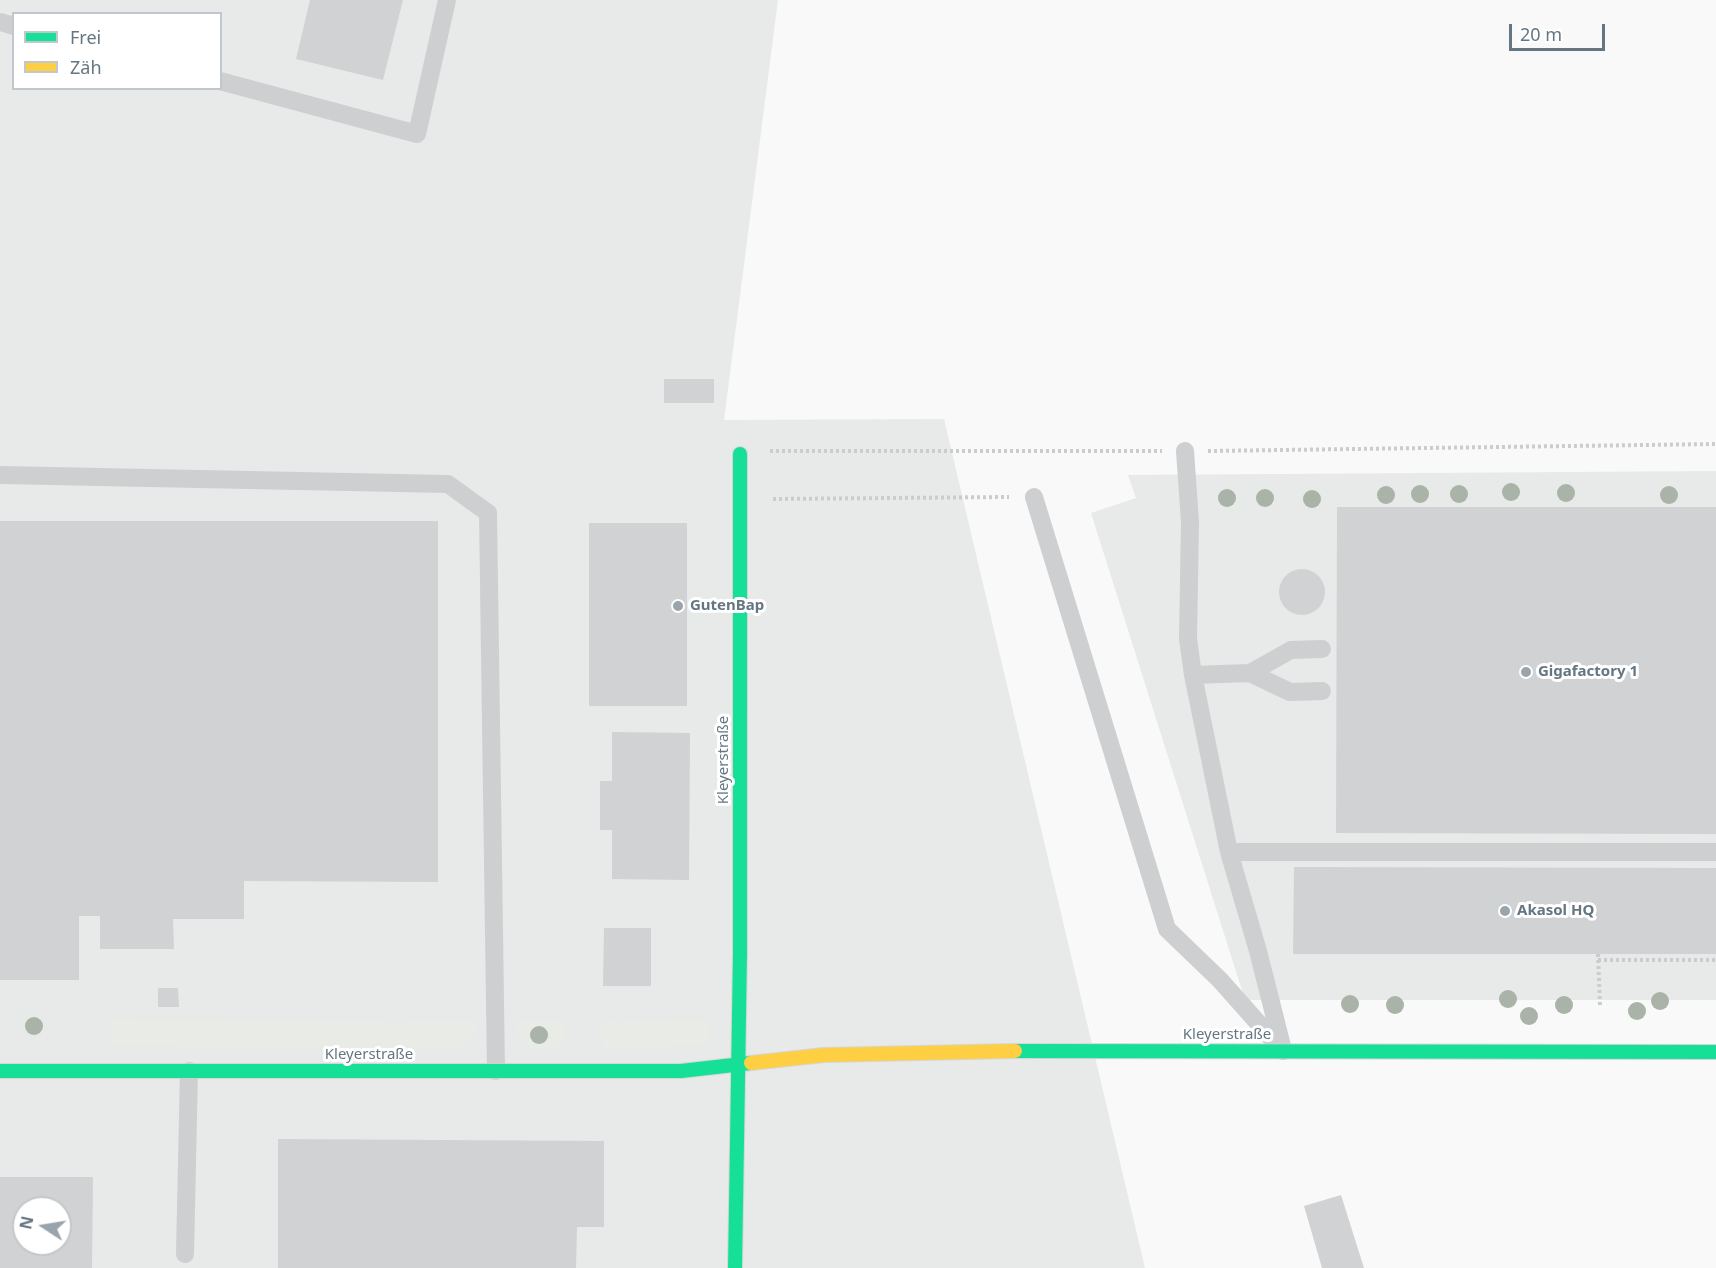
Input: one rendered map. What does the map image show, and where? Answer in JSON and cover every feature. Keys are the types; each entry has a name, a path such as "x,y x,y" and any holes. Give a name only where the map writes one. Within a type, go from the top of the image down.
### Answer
{"street":[{"name":"Kleyerstraße","path":"735,1268 740,454"},
{"name":"Kleyerstraße","path":"0,1071 681,1071 824,1055 966,1051 1716,1052"}],"lane":[{"path":"222,82 417,134 447,0"},
{"path":"1185,451 1190,522 1188,639 1193,675 1229,852 1283,1051"},
{"path":"0,475 448,484 488,513 496,1071"},
{"path":"1034,497 1167,929 1220,980 1283,1051"},
{"path":"1193,675 1250,673 1291,650 1322,649"},
{"path":"1250,673 1290,692 1322,691"},
{"path":"1229,852 1716,852"},
{"path":"185,1254 189,1071"}],"path":[{"path":"740,454 764,451 1185,451 1716,444"},
{"path":"740,499 1034,497"},
{"path":"1598,954 1600,1005"},
{"path":"1598,960 1716,960"}],"shaded area":[{"path":"0,0 778,0 724,420 944,419 1145,1268 0,1268"},
{"path":"1716,471 1716,1000 1245,1000 1091,513 1136,498 1128,475"},
{"path":"111,1020 477,1022 477,1030 457,1049 111,1046"},
{"path":"702,1020 710,1028 711,1035 703,1046 607,1048 601,1043 601,1022"},
{"path":"517,1022 566,1022 564,1043 558,1047 531,1048 518,1033"}],"building":[{"path":"310,0 403,0 383,80 296,59"},
{"path":"664,379 714,379 714,403 664,403"},
{"name":"Gigafactory 1","path":"1337,507 1716,507 1716,834 1336,833"},
{"path":"0,521 438,521 438,882 244,881 244,919 173,919 174,949 100,949 100,916 79,916 79,980 0,980"},
{"path":"589,523 687,523 687,706 589,706"},
{"path":"1302,569 1318,576 1325,592 1318,608 1302,615 1286,608 1279,592 1286,576"},
{"path":"612,732 690,733 689,880 612,879 612,830 600,830 600,781 612,781"},
{"name":"Akasol HQ","path":"1294,867 1716,868 1716,954 1293,954"},
{"path":"604,928 651,928 651,986 603,986"},
{"path":"158,988 178,988 179,1007 158,1007"},
{"path":"278,1139 604,1141 604,1227 577,1227 576,1268 278,1268"},
{"path":"0,1177 93,1177 92,1268 0,1268"},
{"path":"1341,1195 1364,1268 1322,1268 1304,1206"}],"traffic: fast":[{"path":"735,1268 740,953 740,454"},
{"path":"1015,1051 1716,1052"},
{"path":"0,1071 681,1071 751,1063"}],"traffic: slow":[{"path":"751,1063 824,1055 1015,1051"}],"place":[{"name":"GutenBap","path":"678,606"},
{"name":"Gigafactory 1","path":"1526,672"},
{"name":"Akasol HQ","path":"1505,911"}]}
